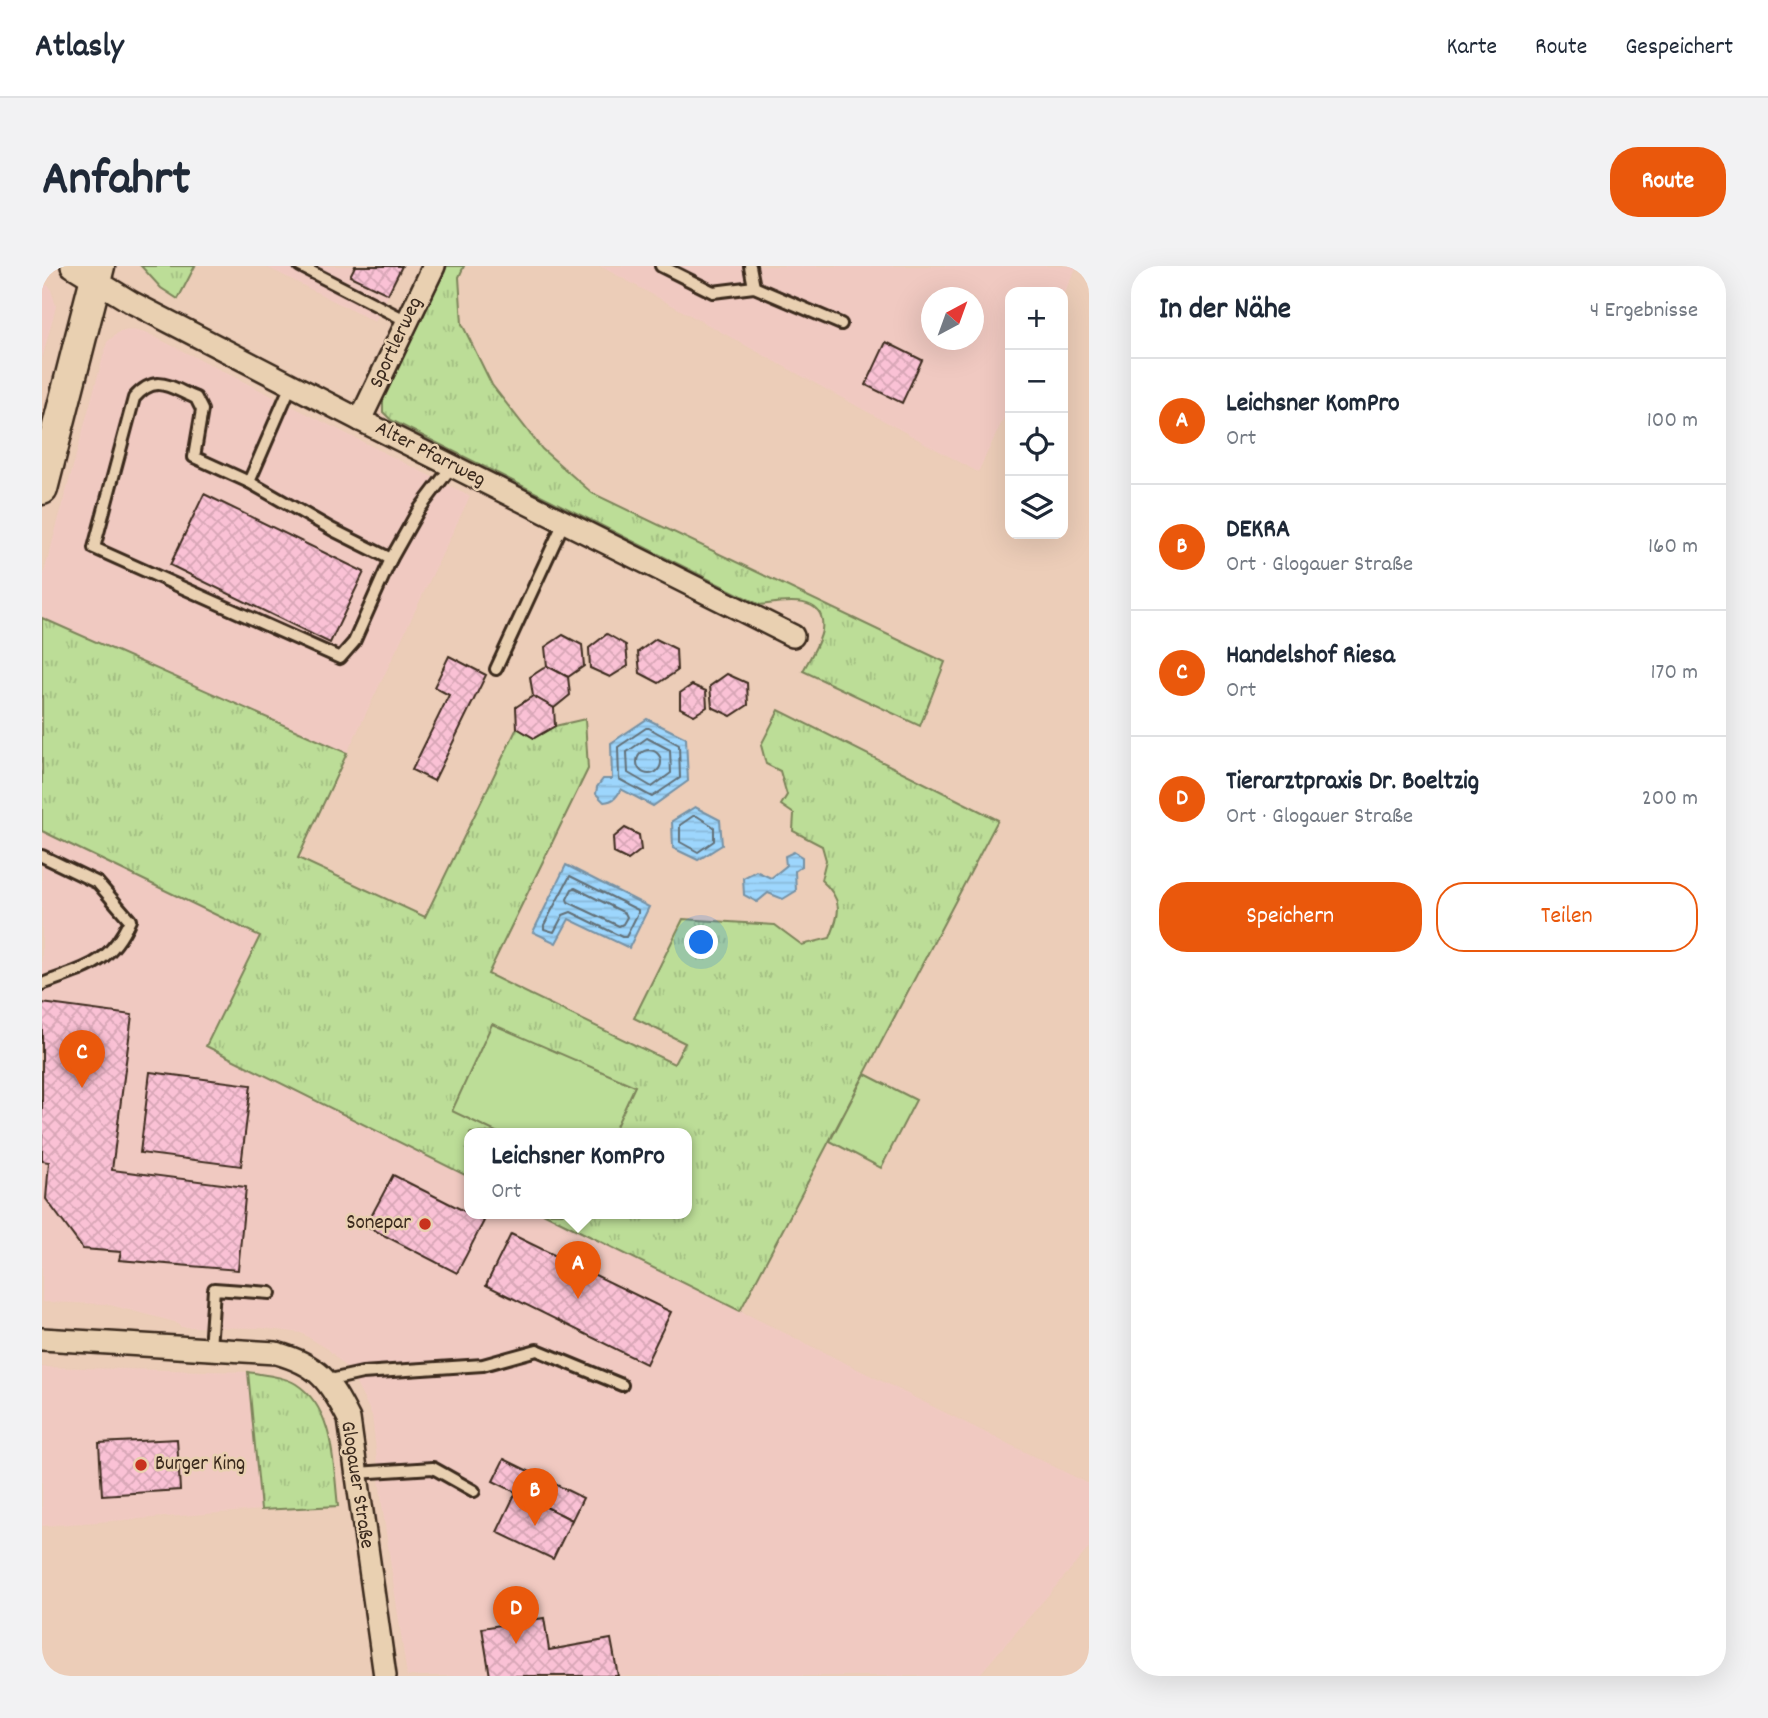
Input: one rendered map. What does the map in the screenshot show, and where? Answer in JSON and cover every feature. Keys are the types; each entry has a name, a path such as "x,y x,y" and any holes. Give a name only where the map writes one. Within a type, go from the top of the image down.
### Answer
{"street":[{"name":"Sportlerweg","path":"360,420 434,266"},
{"name":"Alter Pfarrweg","path":"88,270 131,302 360,420 793,636"},
{"path":"42,489 88,270"},
{"name":"Glogauer Straße","path":"42,1339 276,1353 302,1360 326,1381 349,1419 385,1676"}],"lane":[{"path":"300,266 407,321"},
{"path":"661,266 713,292 754,287 841,324"},
{"path":"750,266 754,287"},
{"path":"391,559 333,530 249,482 194,457 202,410 196,398 159,383 145,386 134,398 94,548 340,658 354,642 391,559 418,511 452,466"},
{"path":"249,482 291,385"},
{"path":"496,669 564,522"},
{"path":"42,856 97,883 130,920 120,943 99,962 42,984"},
{"path":"211,1349 214,1289 270,1293"},
{"path":"326,1381 362,1373 484,1365 537,1350 622,1385"},
{"path":"356,1473 433,1468 474,1491"}],"shaded area":[{"path":"265,266 403,266 375,322"},
{"path":"600,266 1077,266 1067,287 1005,287 1005,415 978,472"},
{"path":"42,283 50,287 56,306 42,359"},
{"path":"133,330 149,334 470,496 347,753 42,618 42,580 107,342 120,331"},
{"path":"42,831 261,936 207,1046 464,1174 464,1219 555,1219 1089,1484 1089,1548 978,1676 407,1676 372,1415 350,1372 328,1349 301,1333 262,1328 181,1327 175,1322 106,1304 42,1302"},
{"path":"42,1367 248,1372 261,1510 42,1526"}],"green space":[{"path":"141,266 195,266 178,299 161,288"},
{"path":"447,266 464,266 459,277 462,324 492,385 542,449 592,493 945,662 920,726 803,671 817,646 822,630 822,618 810,605 801,602 779,602 760,605 391,420 383,412 383,399"},
{"path":"42,618 347,753 298,858 425,917 517,728 534,738 555,726 585,719 588,769 488,974 674,1064 685,1043 634,1018 683,919 775,925 802,945 830,938 836,921 837,901 821,880 826,860 822,846 793,831 794,814 781,805 787,795 780,771 766,764 761,745 779,710 998,820 740,1311 555,1219 692,1219 692,1128 464,1128 464,1175 206,1046 260,936 42,831"},
{"path":"492,1024 635,1086 615,1128 488,1128 452,1111"},
{"path":"865,1074 916,1100 881,1168 830,1141"},
{"path":"248,1372 291,1381 309,1395 318,1408 330,1439 338,1506 261,1510"}],"water":[{"path":"647,719 686,738 688,781 653,806 621,789 615,798 604,802 596,794 603,779 612,779 611,743"},
{"path":"695,807 720,820 722,845 698,860 673,848 672,821"},
{"path":"794,852 802,857 802,866 795,871 796,891 783,899 768,893 757,902 744,895 743,878 756,871 771,878 786,866 785,856"},
{"path":"566,865 649,907 629,948 569,919 556,943 533,932"}],"building":[{"path":"355,266 402,266 388,294 350,276"},
{"path":"886,342 922,360 902,403 866,385"},
{"path":"204,494 364,572 330,643 170,565"},
{"path":"607,634 626,645 628,666 610,677 590,668 589,648"},
{"path":"563,635 582,645 584,666 568,677 547,666 545,647"},
{"path":"656,639 676,649 677,671 659,683 640,673 638,652"},
{"path":"449,656 486,675 434,781 412,770 449,695 434,687"},
{"path":"547,666 568,677 570,695 554,708 533,696 530,677"},
{"path":"727,674 747,683 748,705 731,716 712,707 710,686"},
{"path":"692,685 706,691 707,707 694,715 680,708 680,693"},
{"path":"533,696 554,708 555,726 534,738 517,728 516,707"},
{"path":"625,828 639,835 641,850 628,860 614,853 613,838"},
{"path":"42,1003 132,1015 112,1170 246,1187 238,1270 119,1260 121,1252 83,1249 46,1199 49,1162 42,1161"},
{"path":"150,1072 251,1085 241,1166 140,1153"},
{"name":"Sonepar","path":"393,1175 464,1211 464,1219 484,1221 457,1273 366,1226"},
{"path":"511,1234 671,1312 646,1364 486,1285"},
{"path":"177,1439 180,1490 102,1495 99,1443"},
{"path":"504,1459 583,1498 572,1520 493,1481"},
{"path":"516,1492 572,1520 553,1559 497,1532"},
{"path":"544,1618 549,1650 611,1639 618,1676 490,1676 482,1628"}],"place":[{"name":"Handelshof Riesa","path":"82,1088"},
{"name":"Sonepar","path":"425,1224"},
{"name":"Leichsner KomPro","path":"578,1299"},
{"name":"Burger King","path":"141,1465"},
{"name":"DEKRA","path":"535,1526"},
{"name":"Tierarztpraxis Dr. Boeltzig","path":"516,1644"}]}
